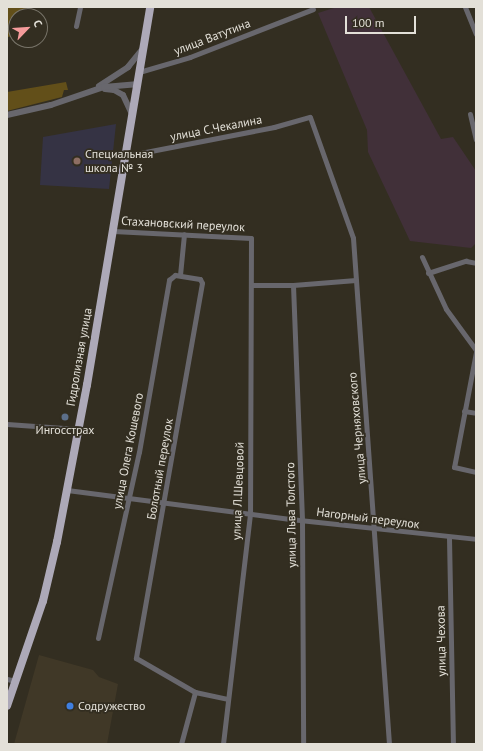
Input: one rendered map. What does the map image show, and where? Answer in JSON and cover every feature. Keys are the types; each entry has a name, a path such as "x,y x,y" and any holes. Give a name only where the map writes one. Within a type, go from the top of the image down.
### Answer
{"highway":[{"name":"Гидролизная улица","path":"7,706 43,601 67,490 113,231 136,84 150,7"}],"street":[{"path":"76,26 80,7"},
{"path":"465,7 476,34"},
{"name":"улица Ватутина","path":"139,72 190,57 313,8"},
{"path":"86,93 121,74 143,49"},
{"path":"7,115 51,105 98,89 136,84"},
{"path":"98,89 119,92 126,100 132,114"},
{"path":"470,114 476,139"},
{"name":"улица С.Чекалина","path":"125,156 260,130 310,117"},
{"name":"улица Черняховского","path":"310,117 353,238 375,527 389,744"},
{"name":"Стахановский переулок","path":"113,231 252,238"},
{"path":"180,275 184,234"},
{"name":"улица Л.Шевцовой","path":"223,744 227,699 239,620 250,514 253,285 252,238"},
{"path":"422,257 428,273 446,309 476,351 454,466 476,472"},
{"path":"428,273 466,261 476,263"},
{"name":"улица Олега Кошевого","path":"98,638 129,499 169,280 173,275 180,275"},
{"name":"Болотный переулок","path":"180,275 200,279 202,283 136,658 195,692"},
{"path":"253,285 293,285 356,280"},
{"name":"улица Льва Толстого","path":"293,285 302,520 303,744"},
{"path":"464,411 476,413"},
{"path":"7,424 78,429"},
{"name":"Нагорный переулок","path":"67,490 164,504 375,527 449,538 476,540"},
{"name":"улица Чехова","path":"449,538 453,744"},
{"path":"7,679 16,681"},
{"path":"181,744 195,692 227,699"}],"shaded area":[{"path":"7,7 26,7 8,8 7,37"},
{"path":"337,7 369,7 441,139 453,137 476,171 476,243 471,248 410,241 368,152 367,130 318,13"},
{"path":"66,82 68,90 64,90 62,97 7,111 7,92"},
{"name":"Специальная школа № 3","path":"116,124 109,189 40,185 43,137"},
{"name":"Содружество","path":"39,655 93,670 99,677 118,684 107,744 14,744"}],"place":[{"name":"Специальная школа № 3","path":"77,161"},
{"name":"Ингосстрах","path":"65,417"},
{"name":"Содружество","path":"70,706"}]}
